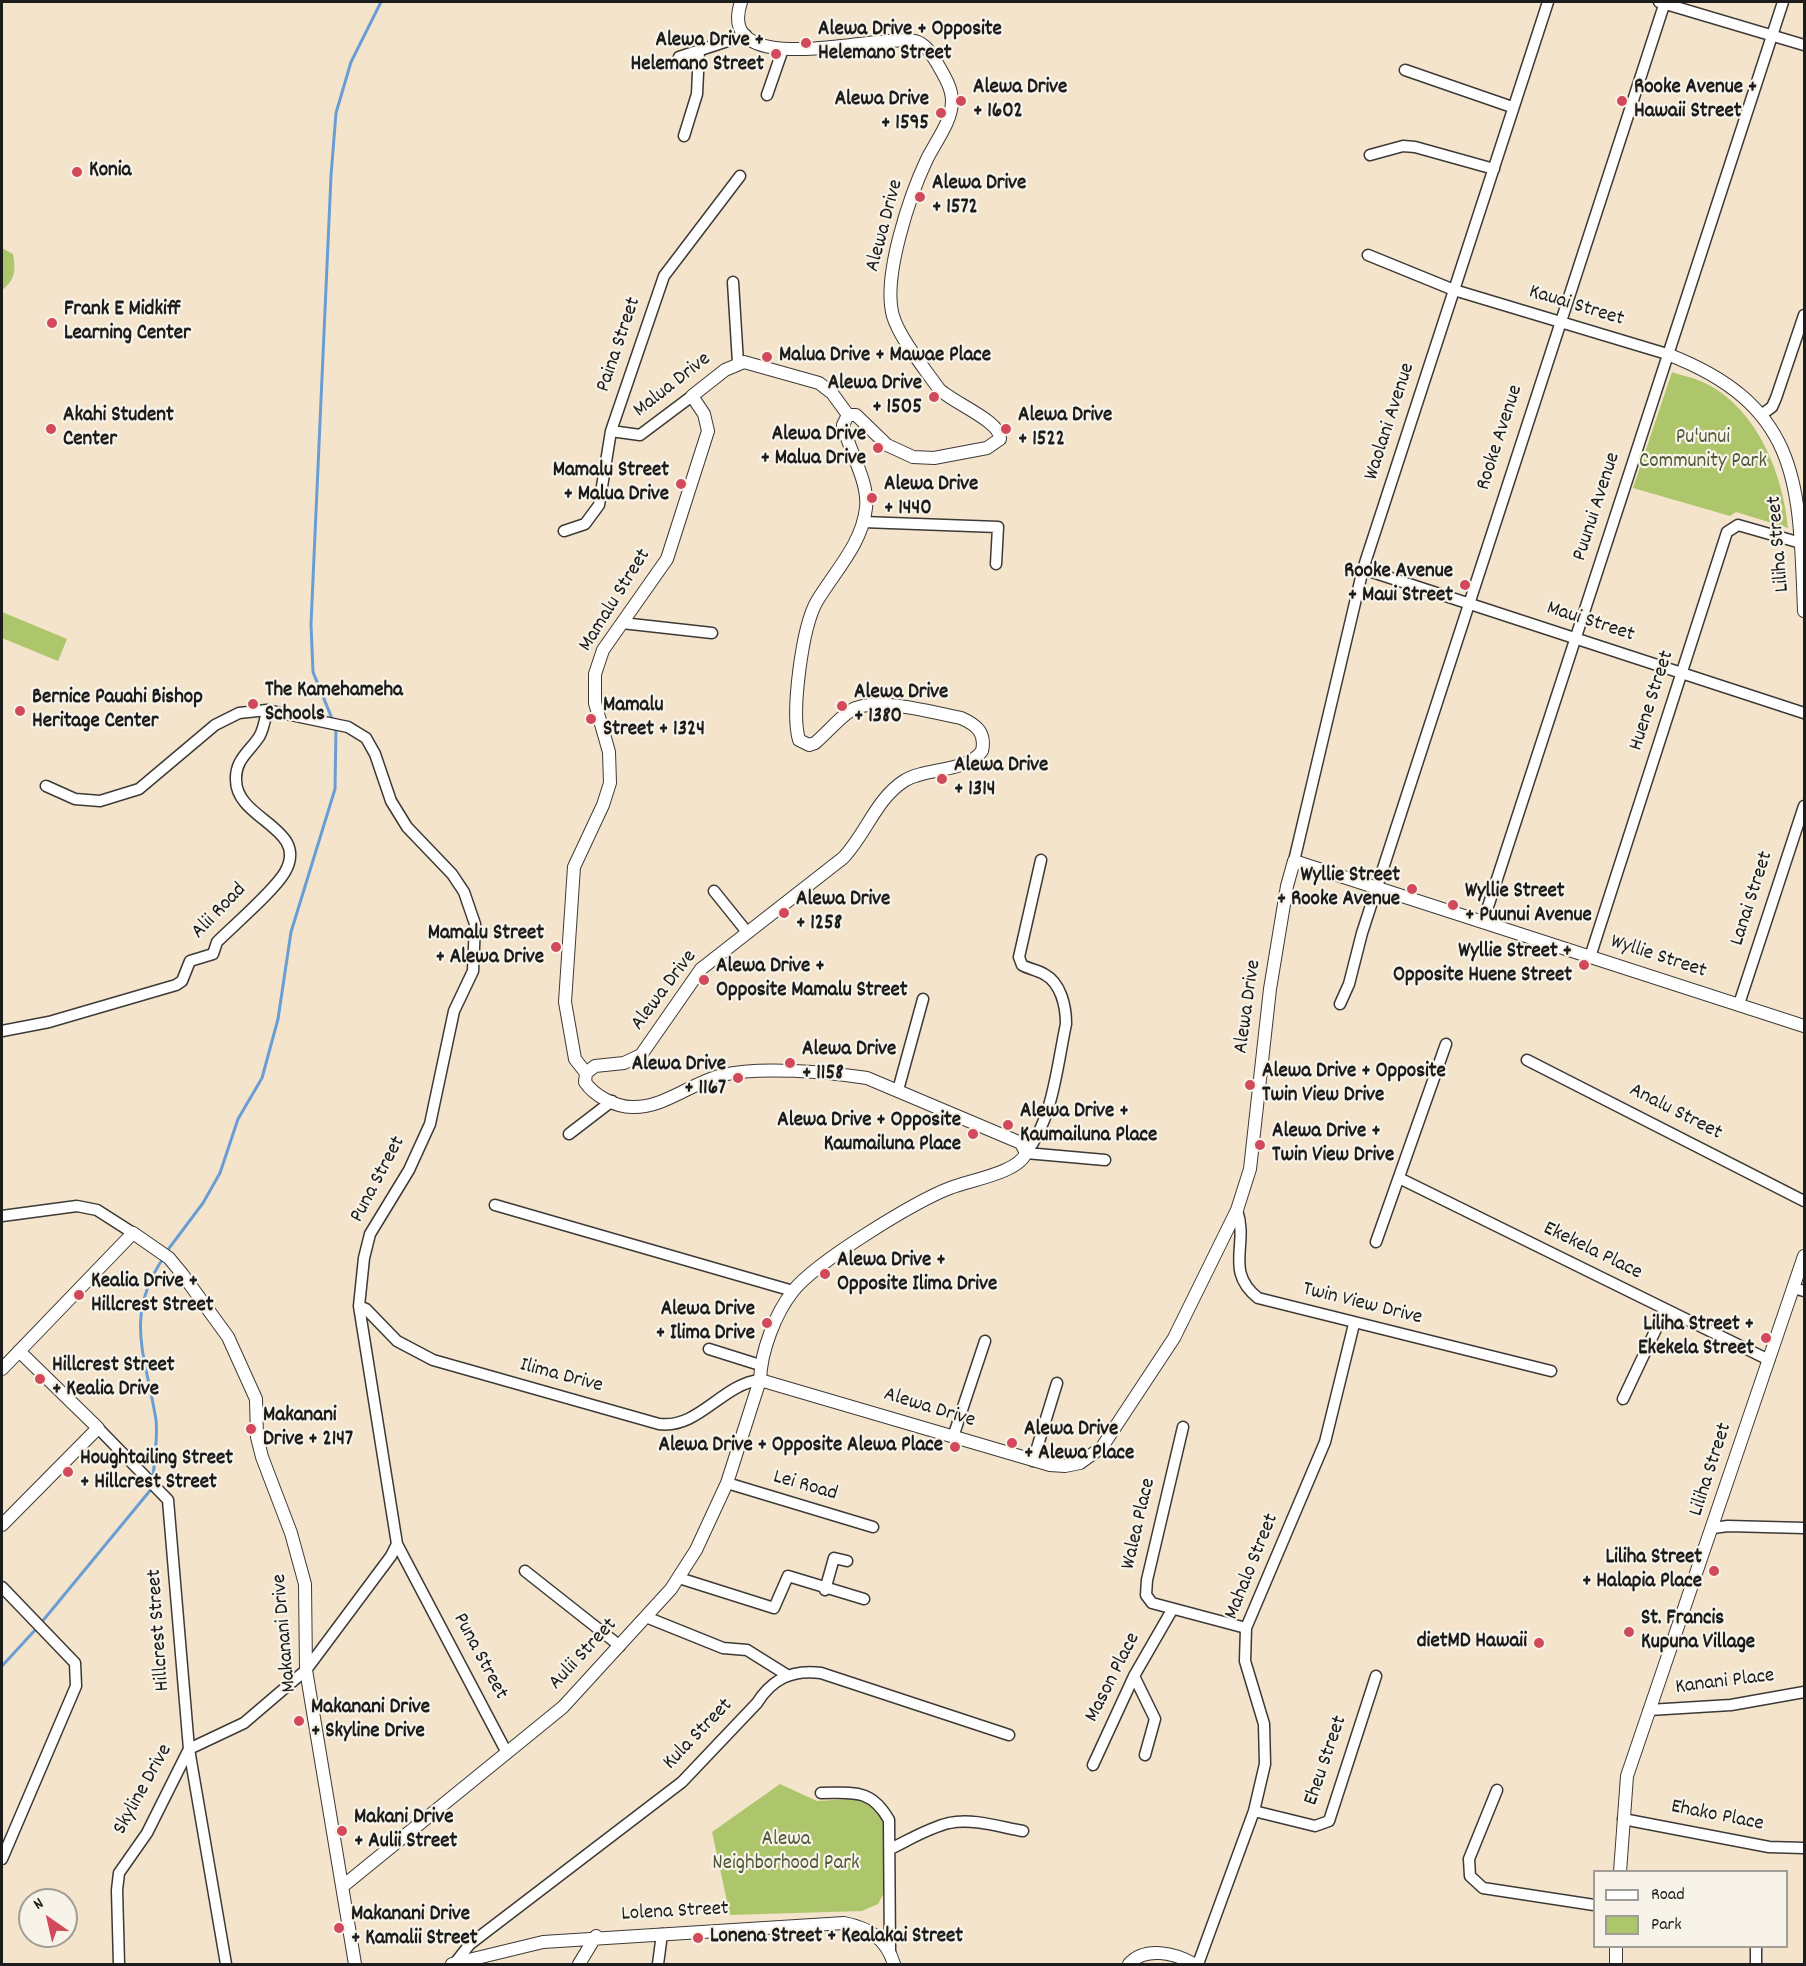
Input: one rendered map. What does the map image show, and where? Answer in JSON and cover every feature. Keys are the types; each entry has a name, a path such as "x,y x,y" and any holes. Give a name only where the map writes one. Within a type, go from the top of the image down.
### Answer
{"street":[{"path":"679,57 746,35 739,18 741,2"},
{"name":"Waolani Avenue","path":"1294,861 1363,569 1548,2"},
{"path":"1663,2 1804,45"},
{"name":"Rooke Avenue","path":"1340,1004 1349,984 1377,887 1467,605 1663,2"},
{"name":"Puunui Avenue","path":"1483,921 1783,2"},
{"name":"Alewa Drive","path":"586,1073 596,1066 624,1063 640,1054 701,969 843,858 860,837 881,803 897,786 915,776 970,761 982,751 983,737 973,723 961,718 879,704 858,706 816,743 809,745 799,740 797,732 799,677 811,614 855,544 863,522 865,494 843,425 848,415 856,415 887,445 913,457 934,458 987,448 1000,439 996,427 948,398 939,389 898,327 891,306 893,264 914,191 946,123 952,98 942,72 930,51 917,42 783,49 759,45 746,35"},
{"path":"767,95 783,49"},
{"path":"684,136 697,94 699,51"},
{"path":"1405,70 1512,107"},
{"path":"1370,155 1402,146 1415,147 1494,170"},
{"name":"Paina Street","path":"564,531 585,524 598,505 611,431 664,276 740,176"},
{"name":"Kauai Street","path":"1368,255 1454,290 1558,323 1668,354 1722,379 1761,415"},
{"path":"733,282 738,363"},
{"path":"1761,415 1772,406 1776,398 1804,315"},
{"name":"Malua Drive","path":"611,431 640,435 724,370 738,363 752,363 819,383 832,393 848,415"},
{"name":"Mamalu Street","path":"586,1073 575,1059 566,1014 571,887 577,858 603,805 610,783 609,752 595,703 594,682 599,658 667,559 688,498 708,431 704,414 692,396"},
{"name":"Liliha Street","path":"1761,415 1786,456 1794,479 1801,543 1804,610"},
{"path":"863,522 998,527 996,564"},
{"name":"Huene Street","path":"1590,957 1727,532 1738,525 1801,543"},
{"name":"Maui Street","path":"1363,569 1467,605 1804,713"},
{"path":"622,623 712,633"},
{"name":"Puna Street","path":"46,786 75,799 100,801 139,789 215,725 239,713 267,710 348,727 366,738 375,754 391,801 407,827 453,874 464,892 475,924 473,971 454,1011 430,1124 409,1170 370,1234 364,1258 358,1306 397,1544 507,1754"},
{"name":"Alii Road","path":"2,1031 49,1022 176,985 182,981 190,961 213,954 217,942 282,877 288,863 286,840 276,827 247,806 236,784 237,766 259,736 267,710"},
{"name":"Lanai Street","path":"1739,1004 1804,806"},
{"path":"760,1380 760,1365 776,1323 793,1291 827,1261 918,1203 952,1187 1011,1168 1024,1159 1026,1152 1038,1138 1066,1024 1065,1008 1057,985 1046,975 1022,965 1019,957 1041,860"},
{"name":"Alewa Drive","path":"760,1380 1034,1461 1065,1466 1080,1463 1102,1447 1174,1338 1237,1210 1250,1168 1270,989 1287,886 1294,861"},
{"name":"Wyllie Street","path":"1294,861 1804,1026"},
{"path":"714,891 747,932"},
{"path":"898,1090 923,999"},
{"path":"1376,1242 1446,1044"},
{"name":"Analu Street","path":"1527,1060 1804,1202"},
{"path":"586,1073 585,1082 589,1089 612,1101 632,1107 648,1106 699,1083 739,1073 842,1074 867,1078 1021,1143 1026,1152"},
{"path":"568,1134 612,1101"},
{"path":"1026,1152 1105,1160"},
{"name":"Ekekela Place","path":"1399,1178 1769,1360"},
{"path":"495,1205 793,1291"},
{"name":"Makanani Drive","path":"2,1216 77,1206 97,1210 169,1258 228,1337 256,1399 257,1437 262,1457 291,1533 305,1584 306,1670 355,1965"},
{"name":"Twin View Drive","path":"1237,1210 1242,1229 1238,1269 1249,1291 1258,1298 1354,1324 1551,1371"},
{"path":"2,1369 133,1233"},
{"name":"Liliha Street","path":"1620,1870 1628,1776 1769,1360 1799,1289 1804,1256"},
{"name":"Ilima Drive","path":"358,1306 366,1309 398,1341 436,1361 659,1425 679,1425 747,1383 760,1380"},
{"path":"1623,1399 1665,1310"},
{"name":"Mahalo Street","path":"1196,1965 1254,1811 1265,1764 1264,1724 1245,1661 1246,1628 1325,1442 1354,1324"},
{"path":"953,1437 985,1341"},
{"path":"709,1349 760,1365"},
{"name":"Hillcrest Street","path":"19,1351 139,1468 168,1500 189,1749 226,1965"},
{"name":"Aulii Street","path":"343,1886 563,1707 679,1578 696,1550 727,1483 760,1380"},
{"path":"1034,1461 1057,1383"},
{"name":"Walea Place","path":"1183,1427 1147,1581 1146,1595 1152,1603 1173,1610 1246,1628"},
{"path":"2,1525 98,1428"},
{"name":"Lei Road","path":"727,1483 873,1527"},
{"path":"1713,1528 1728,1526 1804,1528"},
{"name":"Skyline Drive","path":"119,1965 117,1890 119,1873 147,1833 189,1749 244,1723 306,1670 391,1556 397,1544"},
{"path":"825,1590 834,1558 847,1561"},
{"path":"525,1571 620,1646"},
{"path":"679,1578 774,1608 788,1576 825,1590 864,1599"},
{"path":"2,1587 75,1663 76,1686 2,1859"},
{"name":"Mason Place","path":"1093,1765 1134,1676 1173,1610"},
{"path":"646,1617 723,1648 747,1650 787,1675 798,1672 820,1673 1009,1735"},
{"name":"Kula Street","path":"453,1964 470,1944 682,1782 757,1703 766,1688 787,1675"},
{"path":"1134,1676 1155,1719 1145,1755"},
{"name":"Eheu Street","path":"1254,1811 1315,1826 1329,1821 1376,1676"},
{"name":"Kanani Place","path":"1649,1710 1731,1705 1804,1692"},
{"path":"1497,1790 1469,1859 1470,1876 1484,1888 1593,1905"},
{"path":"820,1793 862,1793 881,1805 889,1820 892,1959"},
{"name":"Ehako Place","path":"1623,1819 1769,1847 1804,1848"},
{"path":"890,1849 928,1830 951,1822 975,1822 1023,1831"},
{"name":"Lolena Street","path":"453,1964 543,1942 596,1936 844,1923 865,1928 881,1940 892,1959"},
{"path":"658,1965 662,1934"},
{"path":"579,1965 596,1936"},
{"path":"1616,1948 1616,1965"},
{"path":"1756,1948 1756,1965"},
{"path":"1129,1965 1141,1954 1155,1953 1196,1965"}],"green space":[{"path":"2,248 13,254 14,265 12,279 2,290"},
{"name":"Pu'unui Community Park","path":"1672,372 1703,382 1725,395 1754,427 1774,466 1788,528 1736,512 1730,516 1633,488"},
{"path":"2,612 67,639 58,661 2,638"},
{"name":"Alewa Neighborhood Park","path":"780,1784 817,1801 867,1798 885,1815 885,1891 878,1904 862,1911 730,1915 712,1832"}],"waterway":[{"path":"333,721 313,672 311,624 331,176 336,113 351,62 381,2"},
{"path":"167,1251 203,1203 220,1173 238,1119 262,1078 278,1019 291,932 335,789 336,727"},
{"path":"153,1480 156,1420 143,1356 141,1318 144,1299 151,1279 164,1257"},
{"path":"41,1623 153,1487"},
{"path":"2,1666 37,1628"}],"place":[{"name":"Alewa Drive + Opposite Helemano Street","path":"806,43"},
{"name":"Alewa Drive + Helemano Street","path":"776,54"},
{"name":"Alewa Drive + 1602","path":"961,101"},
{"name":"Rooke Avenue + Hawaii Street","path":"1622,101"},
{"name":"Alewa Drive + 1595","path":"941,113"},
{"name":"Konia","path":"77,172"},
{"name":"Alewa Drive + 1572","path":"920,197"},
{"name":"Frank E Midkiff Learning Center","path":"52,323"},
{"name":"Malua Drive + Mawae Place","path":"767,357"},
{"name":"Alewa Drive + 1505","path":"934,397"},
{"name":"Akahi Student Center","path":"51,429"},
{"name":"Alewa Drive + 1522","path":"1006,429"},
{"name":"Alewa Drive + Malua Drive","path":"878,448"},
{"name":"Mamalu Street + Malua Drive","path":"681,484"},
{"name":"Alewa Drive + 1440","path":"872,498"},
{"name":"Rooke Avenue + Maui Street","path":"1465,585"},
{"name":"The Kamehameha Schools","path":"253,704"},
{"name":"Alewa Drive + 1380","path":"842,706"},
{"name":"Bernice Pauahi Bishop Heritage Center","path":"20,711"},
{"name":"Mamalu Street + 1324","path":"591,719"},
{"name":"Alewa Drive + 1314","path":"942,779"},
{"name":"Wyllie Street + Rooke Avenue","path":"1412,889"},
{"name":"Wyllie Street + Puunui Avenue","path":"1453,905"},
{"name":"Alewa Drive + 1258","path":"784,913"},
{"name":"Mamalu Street + Alewa Drive","path":"556,947"},
{"name":"Wyllie Street + Opposite Huene Street","path":"1584,965"},
{"name":"Alewa Drive + Opposite Mamalu Street","path":"704,980"},
{"name":"Alewa Drive + 1158","path":"790,1063"},
{"name":"Alewa Drive + 1167","path":"738,1078"},
{"name":"Alewa Drive + Opposite Twin View Drive","path":"1250,1085"},
{"name":"Alewa Drive + Kaumailuna Place","path":"1008,1125"},
{"name":"Alewa Drive + Opposite Kaumailuna Place","path":"973,1134"},
{"name":"Alewa Drive + Twin View Drive","path":"1260,1145"},
{"name":"Alewa Drive + Opposite Ilima Drive","path":"825,1274"},
{"name":"Kealia Drive + Hillcrest Street","path":"79,1295"},
{"name":"Alewa Drive + Ilima Drive","path":"767,1323"},
{"name":"Liliha Street + Ekekela Street","path":"1766,1338"},
{"name":"Hillcrest Street + Kealia Drive","path":"40,1379"},
{"name":"Makanani Drive + 2147","path":"251,1429"},
{"name":"Alewa Drive + Alewa Place","path":"1012,1443"},
{"name":"Alewa Drive + Opposite Alewa Place","path":"955,1447"},
{"name":"Houghtailing Street + Hillcrest Street","path":"68,1472"},
{"name":"Liliha Street + Halapia Place","path":"1714,1571"},
{"name":"St. Francis Kupuna Village","path":"1629,1632"},
{"name":"dietMD Hawaii","path":"1539,1643"},
{"name":"Makanani Drive + Skyline Drive","path":"299,1721"},
{"name":"Makani Drive + Aulii Street","path":"342,1831"},
{"name":"Makanani Drive + Kamalii Street","path":"339,1928"},
{"name":"Lonena Street + Kealakai Street","path":"698,1938"}]}
